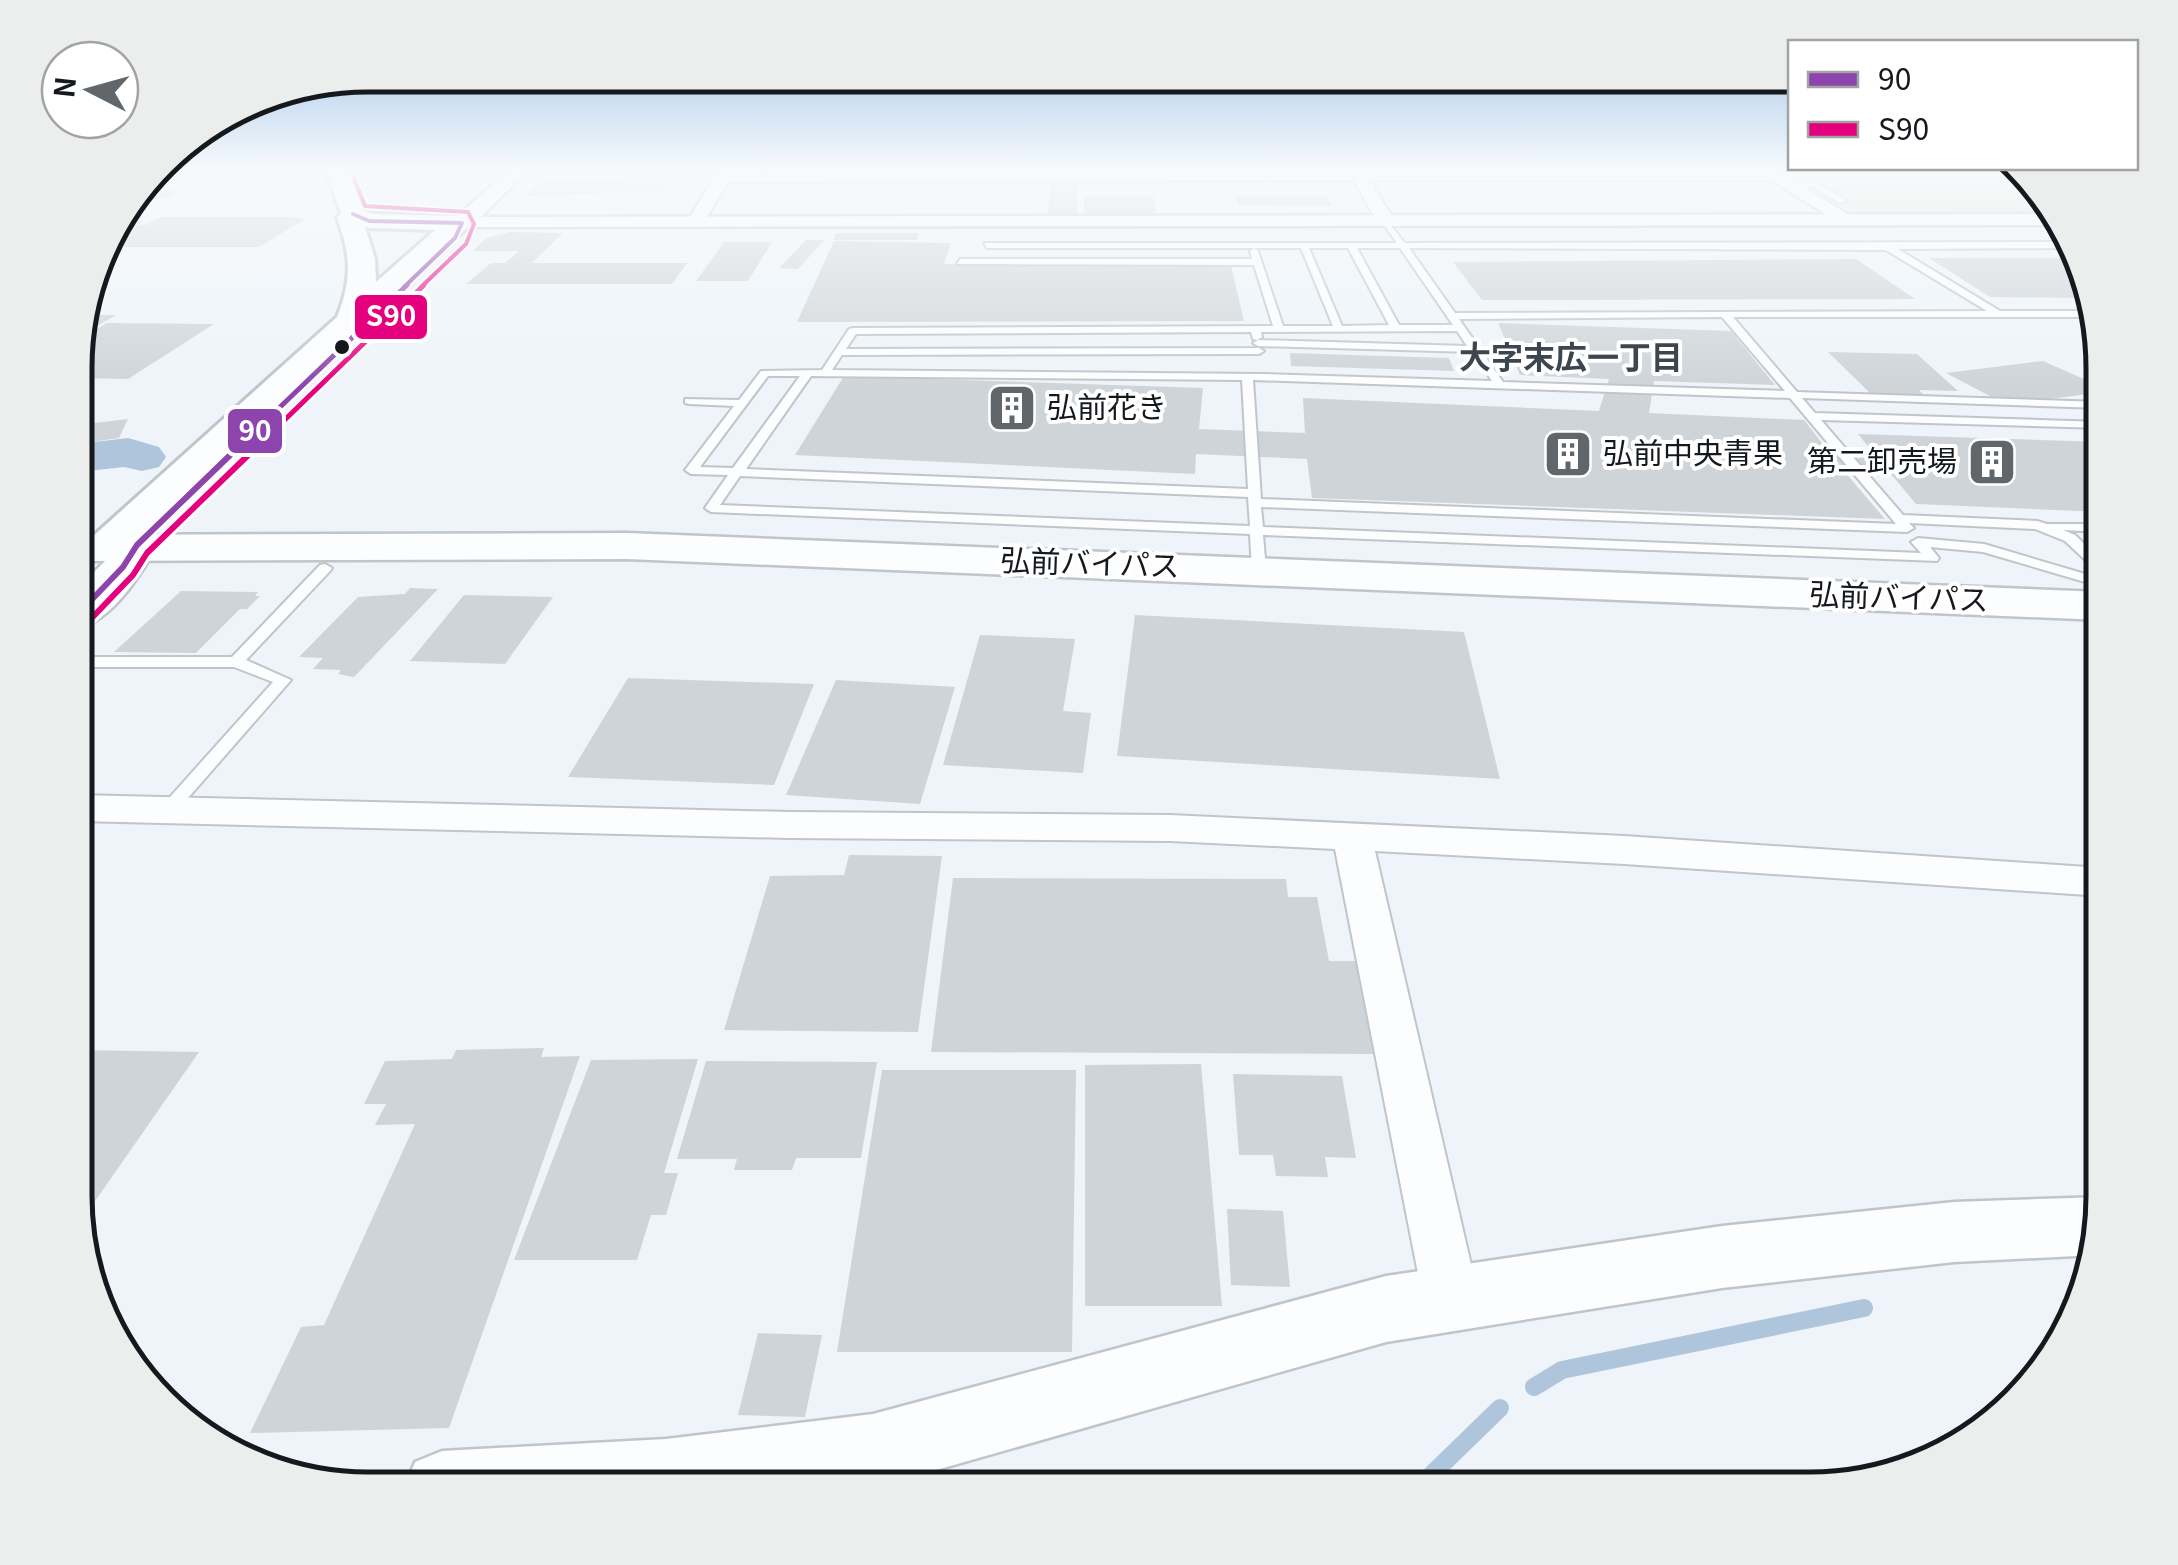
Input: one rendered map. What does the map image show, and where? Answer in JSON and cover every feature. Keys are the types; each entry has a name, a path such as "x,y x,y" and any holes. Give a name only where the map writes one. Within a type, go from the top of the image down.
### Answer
{"main road":[{"path":"350,320 366,279 359,242"},
{"path":"97,560 435,242"},
{"path":"97,560 451,242"},
{"name":"弘前バイパス","path":"97,560 628,546 1258,551 2085,605"},
{"name":"弘前バイパス","path":"97,560 326,568 672,570 2085,629"}],"street":[{"path":"93,808 788,825 1170,828 1624,850 2085,881"},
{"path":"1352,836 1451,1299"},
{"path":"698,1472 873,1450 1386,1309 1722,1257 1954,1232 2083,1226"}],"lane":[{"path":"986,262 988,242"},
{"path":"1400,242 1500,385"},
{"path":"987,246 2057,246"},
{"path":"1253,246 1279,329"},
{"path":"1304,246 1338,329"},
{"path":"1351,246 1396,328"},
{"path":"1888,247 1998,314"},
{"path":"960,262 1258,262"},
{"path":"808,373 711,508 1258,551 1932,558 1726,314"},
{"path":"1452,316 2080,314"},
{"path":"825,373 852,330 1460,328"},
{"path":"1255,329 1262,378"},
{"path":"838,352 1258,347 1475,349"},
{"path":"2085,404 1247,377 765,373 692,470 1253,498 2085,527"},
{"path":"1247,377 1258,551"},
{"path":"689,402 742,403"},
{"path":"1812,416 2085,424"},
{"path":"2037,525 2070,538 2085,551"},
{"path":"1918,542 1984,548 2085,578"},
{"path":"236,662 326,568"},
{"path":"92,662 236,662 282,680 168,810"}],"building":[{"path":"124,242 267,242 259,247 121,247"},
{"path":"482,242 554,242 532,263 687,263 672,284 466,284 491,263 505,263 519,251 473,251"},
{"path":"724,242 772,242 748,281 696,281"},
{"path":"804,242 822,242 798,269 779,268"},
{"path":"834,242 951,243 944,264 1231,265 1244,321 797,322"},
{"path":"1929,258 2062,258 2076,298 1990,297"},
{"path":"1856,259 1915,299 1482,300 1453,262"},
{"path":"98,315 116,315 96,327"},
{"path":"107,323 214,324 128,379 92,378 95,330"},
{"path":"1498,323 1731,331 1775,385 1654,381 1649,413 1804,420 1826,448 1872,451 1858,434 2085,441 2085,511 1916,504 1891,474 1844,471 1885,519 1312,498 1307,459 1196,454 1195,474 795,455 844,376 1203,388 1199,429 1305,433 1303,398 1599,411 1609,379 1520,375"},
{"path":"1828,352 1917,354 1958,391 1919,390 1924,395 1870,393"},
{"path":"1290,353 1449,358 1454,371 1291,366"},
{"path":"2043,361 2085,380 2085,394 2007,405 1946,373"},
{"path":"128,419 119,438 92,442 92,423"},
{"path":"410,588 438,589 354,677 338,674 341,670 313,669 323,658 299,657 358,597 405,594"},
{"path":"181,591 258,592 255,596 260,596 247,609 240,609 196,653 114,652"},
{"path":"464,595 553,597 505,664 410,661"},
{"path":"1135,615 1464,632 1500,779 1117,756"},
{"path":"980,635 1075,639 1063,711 1091,713 1083,773 943,765"},
{"path":"628,678 814,684 774,785 568,777"},
{"path":"836,680 955,687 920,804 786,795"},
{"path":"849,855 942,856 918,1032 724,1030 770,876 844,875"},
{"path":"953,878 1286,879 1288,897 1317,897 1329,961 1368,961 1388,1054 931,1052"},
{"path":"544,1048 541,1057 580,1056 449,1428 250,1433 301,1327 324,1325 415,1124 375,1125 386,1104 364,1104 385,1061 452,1059 456,1050"},
{"path":"93,1050 199,1052 93,1204"},
{"path":"698,1059 664,1173 678,1173 666,1215 651,1215 637,1260 514,1260 591,1060"},
{"path":"706,1061 877,1062 861,1158 796,1158 792,1170 734,1170 737,1159 677,1159"},
{"path":"1201,1064 1222,1306 1085,1306 1085,1065"},
{"path":"882,1070 1076,1070 1072,1352 837,1352"},
{"path":"1233,1074 1342,1076 1356,1158 1325,1157 1328,1177 1276,1176 1273,1155 1239,1155"},
{"path":"1227,1209 1283,1211 1290,1287 1231,1285"},
{"path":"758,1333 822,1335 805,1417 738,1415"}],"waterway":[{"path":"92,456 128,452 142,457"},
{"path":"1534,1387 1562,1370 1864,1308"},
{"path":"1434,1472 1500,1408"}],"transit line":[{"name":"90","path":"92,599 123,567 137,545 451,242"},
{"name":"S90","path":"92,617 133,575 147,553 467,242"}],"place":[{"name":"弘前花き","path":"1012,408"},
{"name":"弘前中央青果","path":"1568,454"},
{"name":"第二卸売場","path":"1992,462"}],"district":[{"name":"大字末広一丁目","path":"1571,358"}]}
